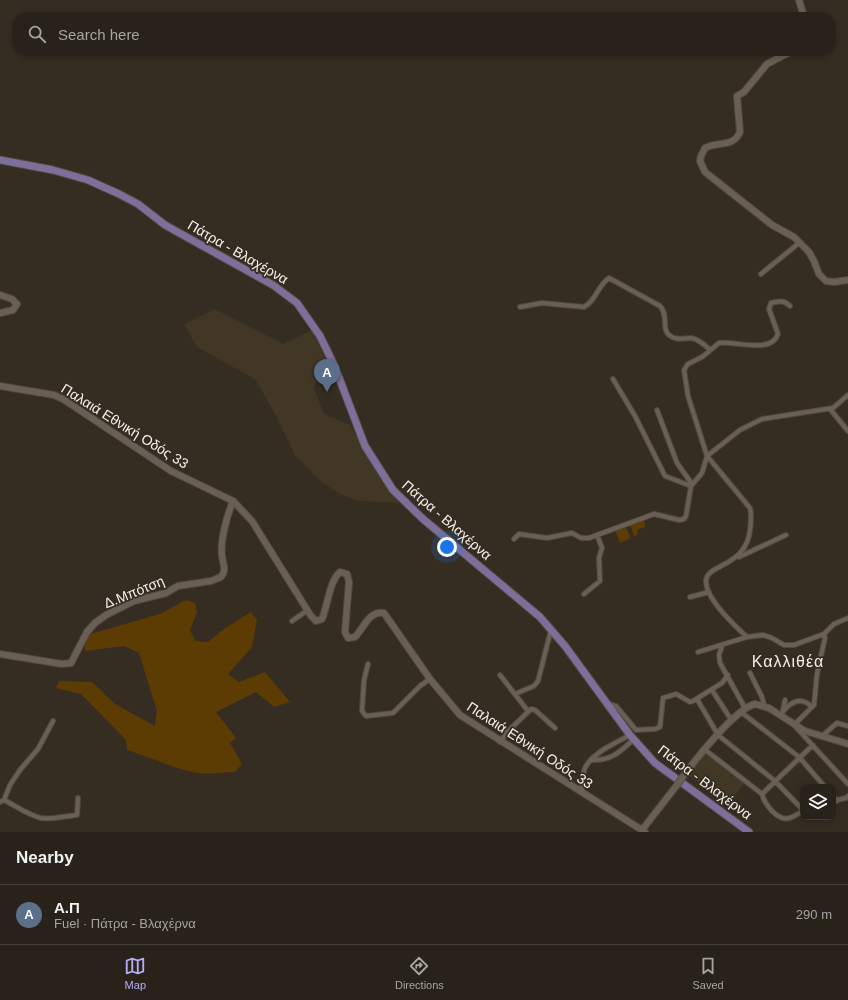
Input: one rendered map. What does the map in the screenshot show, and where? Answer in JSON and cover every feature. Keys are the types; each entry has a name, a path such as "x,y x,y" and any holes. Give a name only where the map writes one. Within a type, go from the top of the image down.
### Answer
{"main road":[{"name":"Πάτρα - Βλαχέρνα","path":"0,160 53,170 88,180 119,194 138,204 165,225 273,285 286,294 301,309 320,336 334,367 365,446 393,490 423,520 518,597 551,629 632,737 655,763 665,772 750,832"}],"street":[{"path":"798,0 802,12"},
{"path":"782,56 767,64 744,92 738,96 740,132 738,136 727,144 705,148 702,151 700,161 705,172 719,186 772,225 790,234 809,252 819,274 826,281 834,282 848,280"},
{"path":"761,274 799,243"},
{"path":"520,307 542,303 584,307 591,302 605,281 609,278 660,306 665,312 666,329 670,336 677,339 692,338 702,343 710,350"},
{"path":"0,295 12,299 17,304 13,310 0,313"},
{"path":"735,558 746,545 750,532 750,508 707,456 688,396 684,374 688,364 702,357 715,345 723,342 756,346 765,345 776,339 778,334 769,310 771,303 781,300 790,306"},
{"path":"613,379 635,416 666,476 692,485"},
{"name":"Παλαιά Εθνική Οδός 33","path":"0,386 54,395 63,399 171,471 233,501 252,521 316,622 322,619 334,580 340,572 346,574 349,582 345,636 351,639 355,638 373,614 378,612 384,613 430,679 460,715 500,742 643,831"},
{"path":"514,539 519,534 547,538 572,533 581,538 597,535 654,514 679,520 684,519 686,516 692,485 702,473 707,456 740,430 762,419 830,409 848,395"},
{"path":"830,409 848,430"},
{"path":"657,410 677,463 692,485"},
{"name":"Δ.Μπότση","path":"0,654 62,664 71,663 87,632 106,614 134,601 166,593 184,584 212,581 221,577 225,568 222,555 226,524 233,501"},
{"path":"584,594 600,581 599,558 602,548 597,535"},
{"path":"747,637 733,624 708,592 705,586 706,579 710,573 735,558 786,535"},
{"path":"690,597 708,592"},
{"path":"292,621 308,610"},
{"path":"698,652 722,646 747,637 763,635 784,645 794,645 824,634 834,624 848,618"},
{"path":"515,694 534,686 538,680 551,629"},
{"path":"794,725 814,705 817,674 825,638 824,634"},
{"path":"722,646 719,655 720,663 728,675 743,710 799,757 822,784"},
{"path":"368,664 364,680 362,711 366,716 393,713 420,686 430,679"},
{"path":"750,672 762,697 764,705"},
{"path":"500,675 528,711"},
{"path":"607,704 616,706 634,728 639,731 655,729 660,727 663,698 676,694 690,702 722,683 728,675"},
{"path":"712,690 732,721"},
{"path":"697,699 718,735 775,780 800,808"},
{"path":"781,714 785,700"},
{"path":"781,714 786,707 798,700 803,700 812,707"},
{"path":"643,831 704,749 743,710 755,704 764,705 781,714 794,725 847,783"},
{"path":"500,742 531,709 536,710 555,728"},
{"path":"53,721 38,749 14,778 2,801 41,818 48,818 76,815 78,798"},
{"path":"822,736 837,723 848,726"},
{"path":"794,725 848,744"},
{"path":"592,760 603,760 613,757 632,737"},
{"path":"582,793 584,772 592,760 608,748 632,737"},
{"path":"762,794 813,745"},
{"path":"704,749 762,794 764,802 782,819 793,817 800,813"},
{"path":"836,801 848,796"}],"shaded area":[{"path":"215,309 283,344 312,330 329,366 323,368 314,388 324,414 350,425 379,477 399,503 358,501 340,494 319,480 295,455 256,380 197,347 184,324"},
{"path":"644,519 645,527 637,530 638,535 634,536 630,524"},
{"path":"625,526 631,538 620,543 615,530"},
{"path":"186,600 195,603 197,612 190,630 195,641 208,642 224,629 251,612 257,620 252,647 228,674 239,682 265,672 290,702 274,707 256,692 216,712 236,738 230,743 242,764 235,772 207,774 198,773 171,766 127,750 126,740 81,694 56,688 59,681 92,682 115,704 155,726 157,711 139,653 124,646 85,651 83,636 160,614"},
{"path":"704,753 745,782 729,804 688,775"}],"place":[{"name":"Α.Π","path":"327,392"}],"district":[{"name":"Καλλιθέα","path":"788,661"}]}
